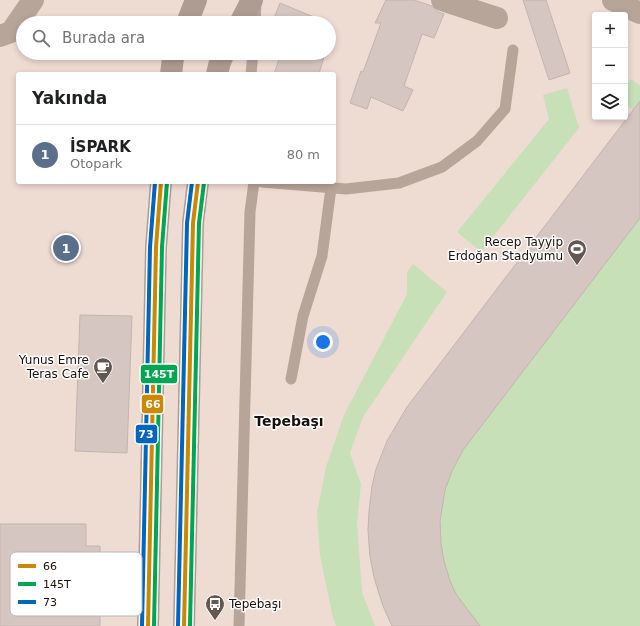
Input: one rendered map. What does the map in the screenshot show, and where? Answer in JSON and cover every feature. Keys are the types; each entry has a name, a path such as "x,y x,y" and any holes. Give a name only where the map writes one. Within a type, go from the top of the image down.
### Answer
{"main road":[{"path":"190,16 196,0"},
{"path":"244,16 252,0"},
{"path":"171,72 173,60"},
{"path":"217,72 221,60"},
{"path":"148,626 156,246 161,184"},
{"path":"184,626 193,223 198,184"}],"street":[{"path":"22,16 32,0"},
{"path":"442,0 497,18"},
{"path":"613,0 640,12"},
{"path":"0,36 11,32 16,24"}],"lane":[{"path":"255,16 256,0"},
{"path":"285,184 346,188 399,183 442,167 477,141 505,109 513,50"},
{"path":"252,72 253,60"},
{"path":"240,624 250,212 254,184"},
{"path":"291,379 303,316 322,256 331,188"}],"green space":[{"name":"Recep Tayyip Erdoğan Stadyumu","path":"631,79 640,85 640,626 392,626 380,598 372,571 368,543 368,515 372,487 380,460 392,433 407,407 625,120 628,120 628,117 633,110 628,106 628,83"},
{"path":"567,88 579,128 481,252 457,232 549,119 543,95"},
{"path":"413,264 447,292 363,417 350,453 361,484 357,523 362,592 375,626 336,626 332,614 320,555 317,513 326,467 344,415 407,294 407,272"}],"building":[{"path":"386,0 414,0 432,6 438,12 444,14 434,38 422,34 404,86 413,90 403,111 371,97 367,109 350,103 361,71 363,72 381,23 375,23"},
{"path":"523,0 546,0 570,73 549,80"},
{"path":"280,3 311,16 275,16"},
{"path":"279,60 323,60 320,72 275,72"},
{"path":"640,101 640,218 463,450 452,471 445,490 440,521 441,544 444,561 456,594 480,626 392,626 383,606 374,577 370,556 368,530 372,486 376,469 387,441 407,407 626,120 628,120 628,117"},
{"name":"Yunus Emre Teras Cafe","path":"80,315 132,316 127,453 75,451"},
{"path":"0,524 86,524 86,546 100,546 100,552 10,552 10,616 100,616 100,626 0,626"}],"transit line":[{"name":"73","path":"142,626 150,247 155,184"},
{"name":"66","path":"148,626 156,247 161,184"},
{"name":"145T","path":"154,626 162,247 167,184"},
{"name":"73","path":"178,626 187,223 192,184"},
{"name":"66","path":"184,626 193,223 198,184"},
{"name":"145T","path":"190,626 199,223 204,184"}],"place":[{"name":"İSPARK","path":"66,248"},
{"name":"Recep Tayyip Erdoğan Stadyumu","path":"577,266"},
{"name":"Yunus Emre Teras Cafe","path":"103,384"},
{"name":"Tepebaşı","path":"215,621"}],"district":[{"name":"Tepebaşı","path":"289,421"}]}
